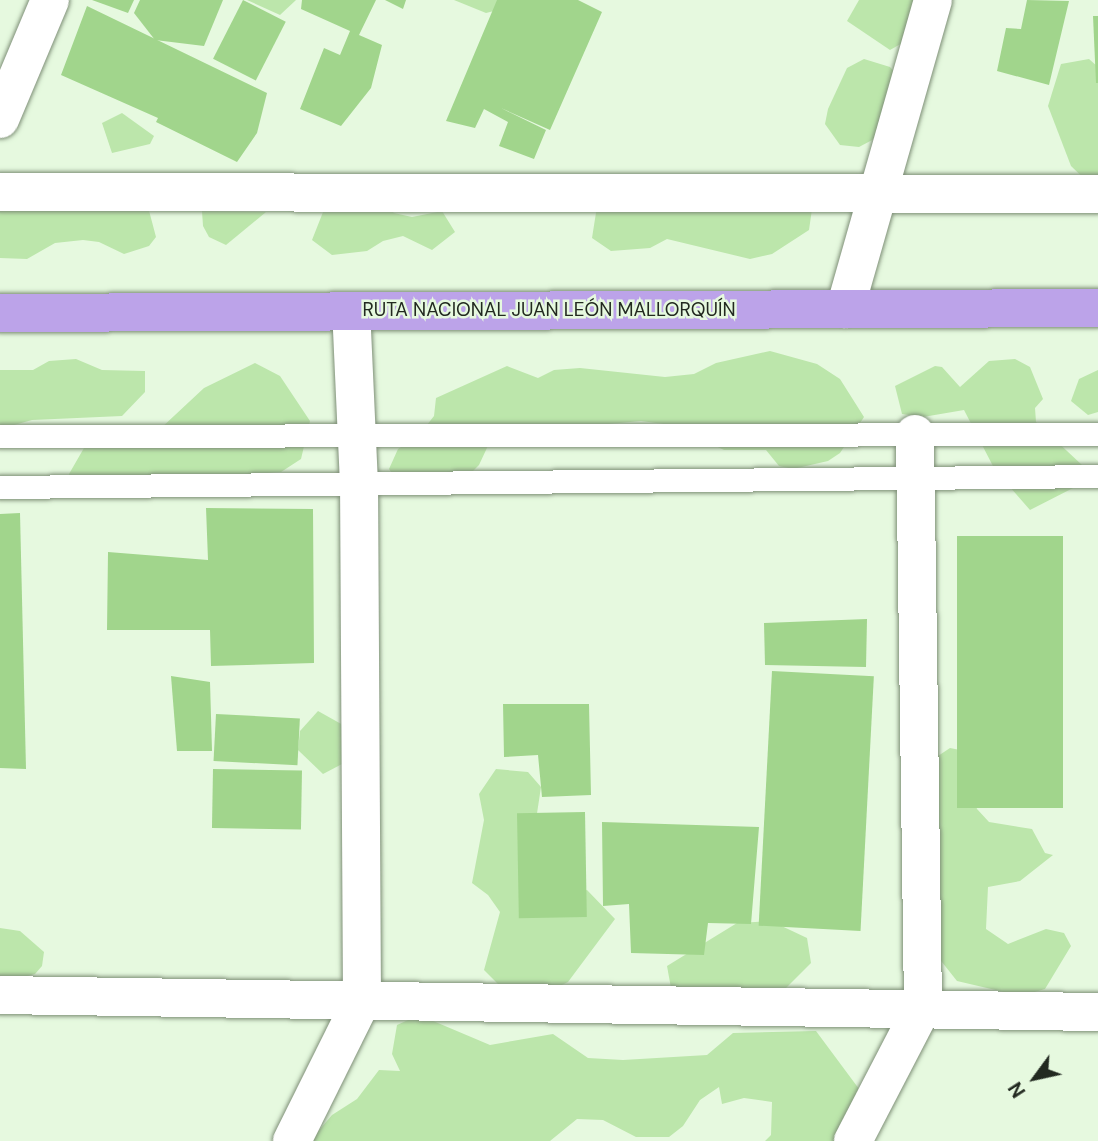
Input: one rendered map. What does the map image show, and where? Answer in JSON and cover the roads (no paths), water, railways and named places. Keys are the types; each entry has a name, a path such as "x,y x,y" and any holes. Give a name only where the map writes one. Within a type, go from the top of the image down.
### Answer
{"highway":[{"name":"RUTA NACIONAL JUAN LEÓN MALLORQUÍN","path":"0,313 1098,308"}],"street":[{"path":"0,119 50,0"},
{"path":"845,309 933,0"},
{"path":"0,192 876,196 1098,194"},
{"path":"292,1141 362,1000 359,484 353,436 351,311"},
{"path":"853,1141 923,1006 915,435"},
{"path":"0,995 923,1006 1098,1012"}],"lane":[{"path":"0,436 1098,434"},
{"path":"0,487 1098,476"}]}
